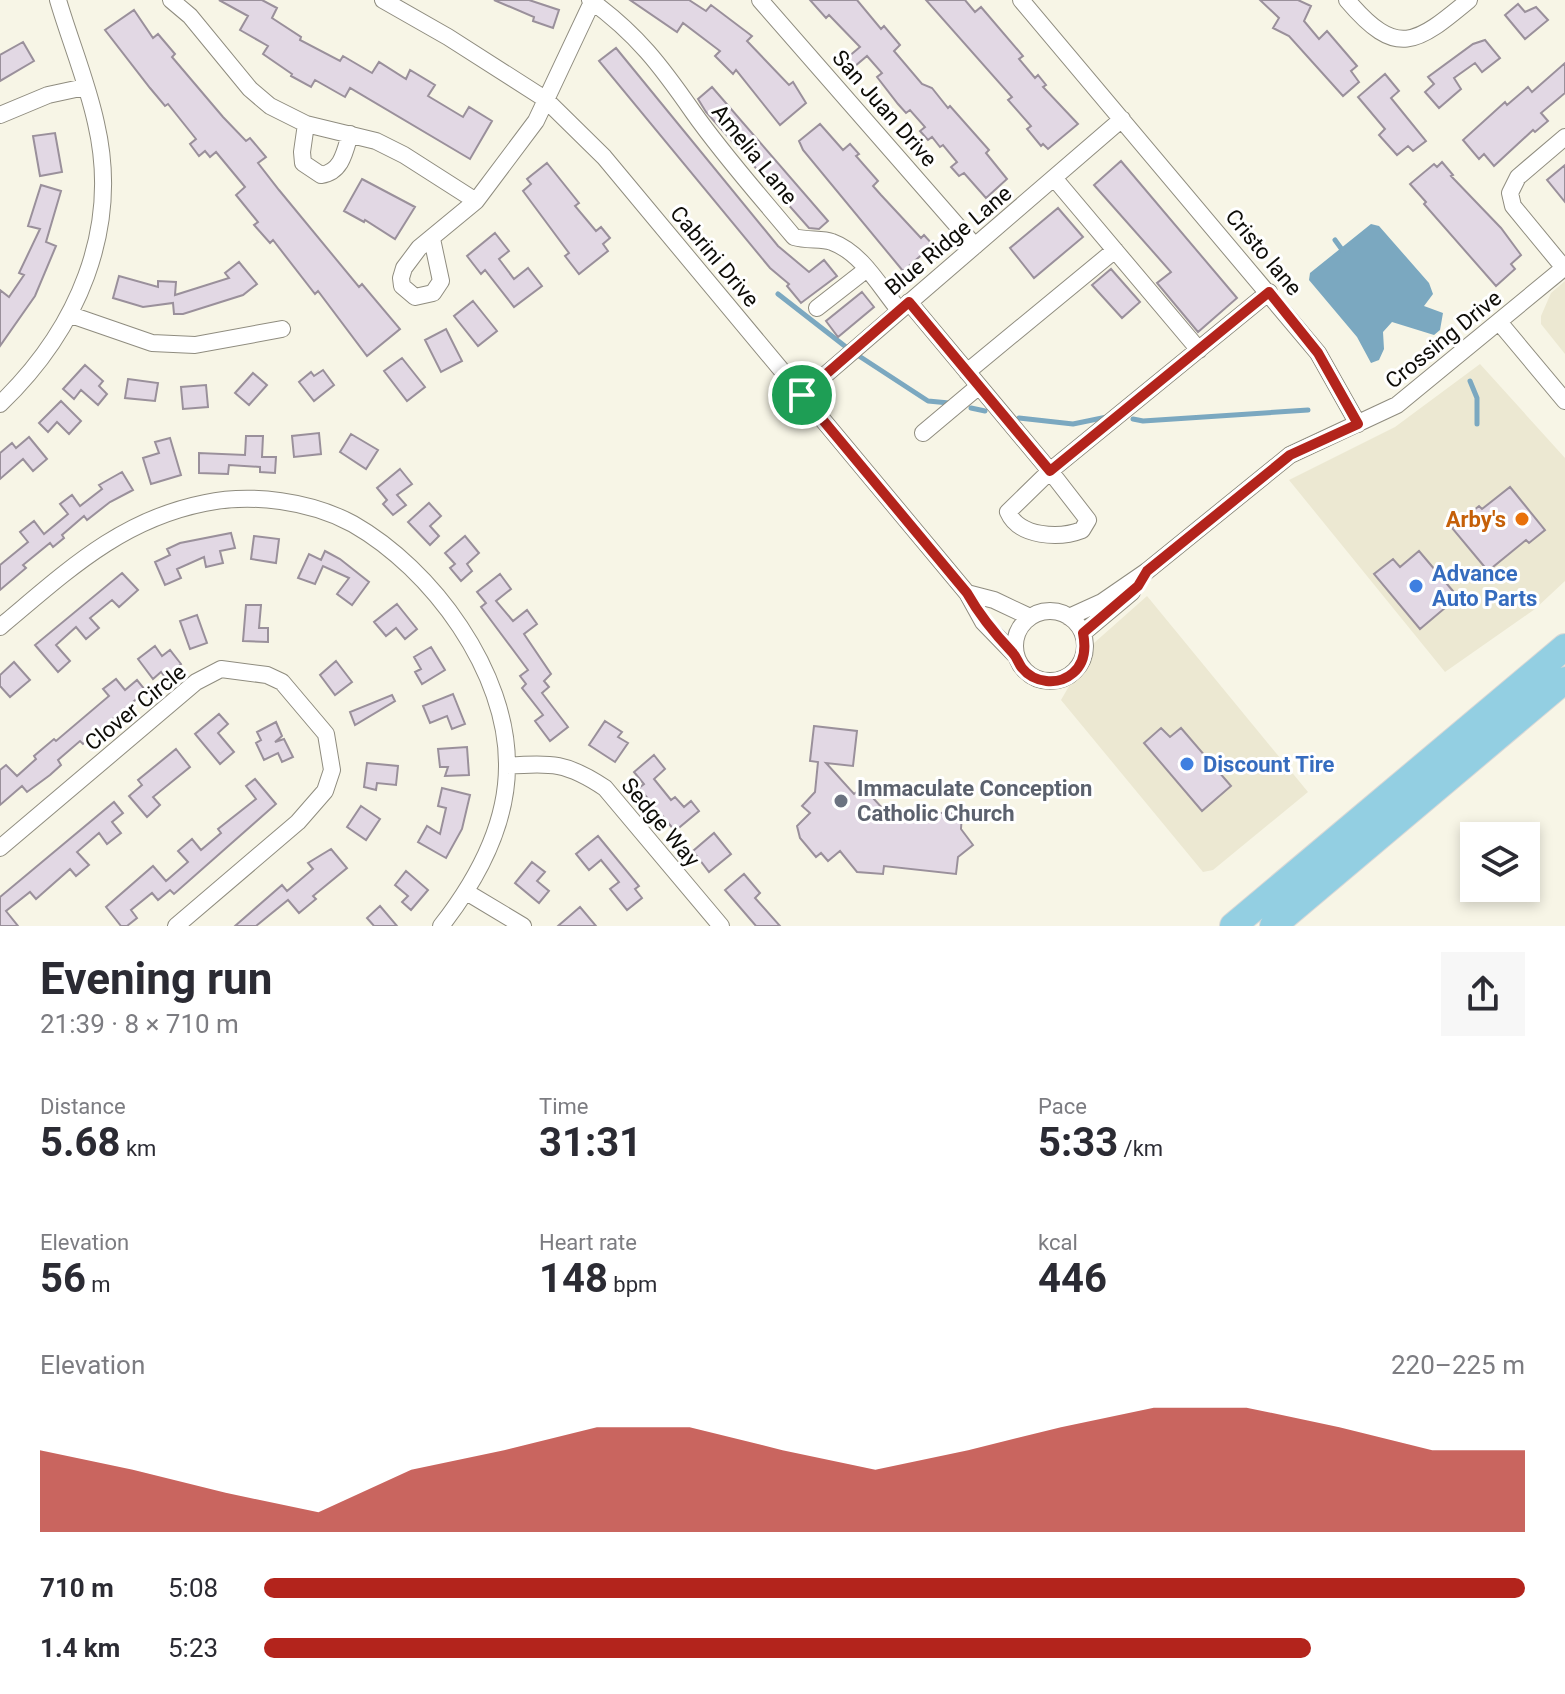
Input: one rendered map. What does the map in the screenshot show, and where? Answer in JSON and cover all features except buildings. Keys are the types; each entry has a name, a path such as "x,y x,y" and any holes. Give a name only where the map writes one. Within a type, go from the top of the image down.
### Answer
{"main road":[{"path":"1233,926 1565,647"},
{"path":"1273,926 1565,680"}],"street":[{"path":"0,404 53,342 71,315 89,275 99,238 104,201 102,156 58,0"},
{"path":"171,0 191,8 250,89 278,111 306,124 376,141 404,155 476,201"},
{"name":"Cabrini Drive","path":"383,0 545,99 604,157 967,593 983,622 1016,656"},
{"path":"432,239 476,201 536,121 592,0"},
{"name":"Amelia Lane","path":"592,0 628,28 674,82 694,113 794,237 809,242 830,240 859,259 967,372 1050,471 1088,520 1082,530 1043,534 1023,529 1011,519 1008,512 1012,504 1050,471"},
{"name":"San Juan Drive","path":"760,0 975,246"},
{"path":"1021,0 1122,119"},
{"path":"1347,0 1369,26 1385,35 1403,39 1429,32 1469,0"},
{"path":"0,115 48,95 85,87"},
{"name":"Blue Ridge Lane","path":"802,395 1122,119"},
{"name":"Cristo lane","path":"1122,119 1318,353 1358,424"},
{"path":"306,124 303,163 321,175 328,174 340,163 350,134"},
{"path":"1565,137 1518,177 1510,193 1513,206 1565,268"},
{"path":"1054,178 1199,350"},
{"path":"967,372 1115,250"},
{"name":"Crossing Drive","path":"1030,617 1049,611 1069,617 1102,602 1147,571 1290,455 1397,405 1565,268"},
{"path":"817,308 867,269"},
{"path":"1050,471 1269,292"},
{"path":"71,315 152,343 195,345 282,329"},
{"path":"1499,322 1565,401"},
{"path":"923,433 979,386"},
{"path":"0,627 97,547 134,526 174,510 237,499 273,501 321,511 352,524 386,547 425,583 459,624 482,662 496,699 507,766 491,843 468,893 441,926"},
{"name":"Crossing Drive","path":"1083,633 1138,586 1147,571"},
{"path":"967,593 994,600 1030,617 1016,635 1016,656 1029,675 1052,682 1063,679 1080,665 1085,644 1083,633 1069,617"},
{"name":"Clover Circle","path":"0,848 196,682 221,669 267,675 282,682 326,734 332,775 325,791 298,822 176,926"},
{"name":"Sedge Way","path":"507,766 555,763 582,773 605,788 721,926"},
{"path":"468,893 523,926"}],"shaded area":[{"path":"1565,281 1565,354 1541,324 1541,316 1551,293"},
{"path":"1480,364 1565,458 1565,581 1535,609 1445,672 1289,480 1395,427"},
{"path":"1147,596 1308,792 1213,870 1203,872 1061,700 1094,643"}],"water":[{"path":"1371,224 1379,226 1429,283 1433,294 1424,306 1443,313 1440,330 1434,335 1392,322 1383,332 1384,349 1379,360 1371,363 1357,337 1309,280 1310,273"}],"waterway":[{"path":"1335,240 1343,251"},
{"path":"778,294 846,347"},
{"path":"859,356 928,401 949,403"},
{"path":"1470,381 1477,398 1477,424"},
{"path":"971,408 985,411"},
{"path":"1133,419 1143,421 1308,410"},
{"path":"1019,418 1073,424 1107,417"}],"place":[{"name":"Arby's","path":"1522,519"},
{"name":"Advance Auto Parts","path":"1416,586"},
{"name":"Discount Tire","path":"1187,764"},
{"name":"Immaculate Conception Catholic Church","path":"841,801"}],"route":[{"path":"1269,292 1318,353 1358,424 1290,455 1147,571 1138,586 1083,633 1084,655 1080,665 1073,673 1052,682 1029,675 1021,666 1016,656 983,622 967,593 802,395 909,302 1050,471 1269,292"}]}
